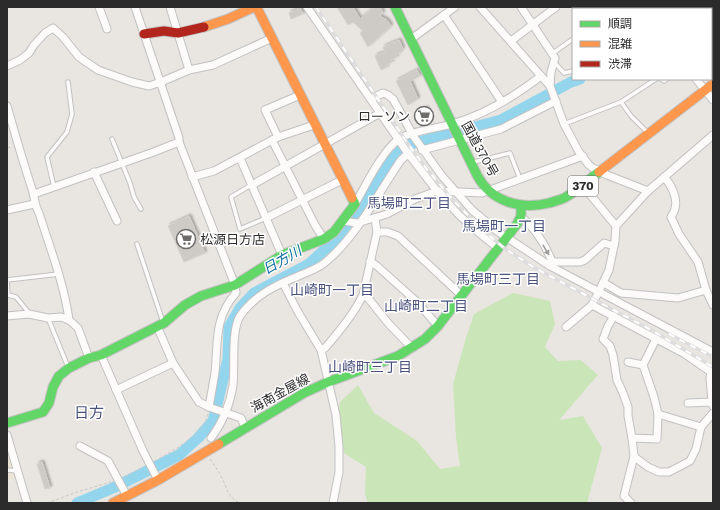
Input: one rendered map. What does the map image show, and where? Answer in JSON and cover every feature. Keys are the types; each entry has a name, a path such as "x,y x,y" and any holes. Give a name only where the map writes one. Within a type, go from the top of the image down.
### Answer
{"main road":[{"path":"7,423 43,412 49,403 53,387 59,376 69,368 89,358 101,355 160,325 185,305 201,296 235,285 282,255 324,239 345,222 355,204 314,125 257,8 254,7 214,24 178,33 164,31 144,34"},
{"name":"国道370号","path":"395,7 481,181 490,190 508,202 522,206 552,203 566,198 713,84"},
{"name":"海南金屋線","path":"113,503 125,493 206,452 245,427 304,393 328,382 385,362 412,348 425,339 438,326 517,224 521,216 522,206"}],"street":[{"path":"99,7 108,29"},
{"path":"135,7 161,82 179,142 235,285 236,293 230,300 223,313 218,329 215,373 210,408"},
{"path":"170,7 189,70"},
{"path":"307,7 400,141 437,191 451,207 498,248"},
{"path":"411,39 446,11 455,7"},
{"path":"480,7 550,86 564,124 583,156 593,168 648,191"},
{"path":"521,7 534,24 555,58 551,72 550,86"},
{"path":"511,41 556,7"},
{"path":"446,11 502,102"},
{"path":"7,66 29,54 41,37 53,28 63,37 79,57 98,70 140,85 149,86 189,70 213,65 272,38"},
{"path":"355,204 386,151 400,141 413,136 453,126 471,118 526,88 541,76"},
{"path":"697,80 713,100"},
{"path":"371,98 383,93 388,94 397,106 421,148 455,192 483,220 506,238 599,291 713,352"},
{"path":"300,95 265,110 285,166 315,225 324,239"},
{"path":"421,148 501,129 556,100"},
{"path":"7,106 34,194 34,204 39,213 67,301 69,320"},
{"path":"252,185 380,112"},
{"path":"192,177 214,171 275,138 314,125"},
{"path":"566,327 592,305 610,270 616,226 648,191 713,135"},
{"path":"34,194 179,142"},
{"path":"211,438 220,425 225,413 233,385 235,335 239,318 253,300 267,290 315,269 328,261 343,246 401,160 408,152"},
{"path":"345,222 359,222 387,214 415,199 437,191 482,193 583,156"},
{"path":"240,158 282,255"},
{"path":"94,172 117,221"},
{"path":"664,177 670,183 675,200 676,208 671,217 679,234 698,262 706,290 713,305"},
{"path":"266,218 342,180"},
{"path":"583,186 616,226"},
{"path":"7,210 34,204"},
{"path":"521,216 548,251 551,264"},
{"path":"321,350 325,348 359,304 363,295 378,232 375,218"},
{"path":"378,232 388,232 398,236 461,295"},
{"path":"551,264 580,262 585,260 604,243 614,246"},
{"path":"370,261 416,301 438,326"},
{"path":"604,282 621,293 678,298 706,290"},
{"path":"283,283 298,312 321,350 336,415 339,447 339,472 333,503"},
{"path":"363,295 368,298 388,323 412,348"},
{"path":"592,305 685,354 711,372 710,378 713,404 688,403"},
{"path":"7,316 29,314 69,320 78,328 89,358"},
{"path":"614,316 603,339 610,346 617,380 624,393 628,407 634,456 624,496 631,503"},
{"path":"160,325 173,362 199,402 210,408 241,418 245,427"},
{"path":"632,438 657,439 658,414 643,365 656,339"},
{"path":"101,355 149,464 156,476"},
{"path":"116,390 173,362"},
{"path":"628,362 643,365"},
{"path":"634,456 648,467 659,472 669,472 690,461 696,449 701,427 713,413"},
{"path":"658,414 701,427"},
{"path":"7,435 27,503"},
{"path":"80,446 108,461 125,493"}],"lane":[{"path":"553,53 572,40"},
{"path":"554,62 564,74 572,71"},
{"path":"564,124 621,102 654,80"},
{"path":"54,187 47,157 67,132 72,114 68,82"},
{"path":"621,102 631,116 648,133"},
{"path":"112,139 134,197 141,209"},
{"path":"471,162 510,153 520,179"},
{"path":"252,185 231,197 240,229 266,218"},
{"path":"137,244 160,325"},
{"path":"29,314 16,297 8,295 7,280 59,274"},
{"path":"48,318 69,368"},
{"path":"7,470 18,471"}],"path":[{"path":"47,503 77,492 118,480 173,451 201,429 206,423 210,408"},
{"path":"206,452 222,478 226,492 239,503"}],"shaded area":[{"path":"7,445 16,477 7,480"}],"green space":[{"path":"513,293 550,301 555,324 545,347 558,361 581,360 598,375 559,420 583,416 602,448 587,503 368,503 365,494 366,467 344,453 338,418 340,402 358,385 374,413 417,441 440,469 460,466 456,437 453,384 465,341 474,314"}],"building":[{"path":"337,7 353,7 360,19 375,7 380,7 383,13 379,16 387,20 391,26 368,47 360,33 363,31 353,22 348,25"},
{"path":"300,8 303,14 291,19 289,13"},
{"path":"399,40 403,49 396,55 397,57 391,60 392,62 386,65 387,67 381,70 375,56 385,52 383,47"},
{"path":"417,70 420,76 410,81 418,99 408,105 396,81"},
{"path":"426,108 431,120 423,124 418,112"},
{"name":"松源日方店","path":"189,216 205,253 184,262 168,226"},
{"path":"42,462 50,488 45,489 37,464"}],"waterway":[{"name":"日方川","path":"77,503 113,488 179,455 198,438 213,421 228,359 229,327 240,308 254,293 309,264 336,239 377,183 392,156 400,147 501,120 577,80"}],"railway":[{"path":"316,7 425,167 453,200 483,230 504,248 535,268 653,331 713,367"},
{"path":"669,334 713,357"}],"traffic: fast":[{"path":"395,7 477,175 490,192 508,202 518,204 538,205 549,203 566,197 599,172"},
{"path":"7,423 43,412 49,403 53,387 59,376 69,368 89,358 101,355 164,323 185,305 201,296 235,285 282,255 324,239 334,232 355,204 352,198"},
{"path":"219,444 304,393 328,382 398,356 425,339 438,326 517,224 521,216 521,206"}],"traffic: slow":[{"path":"204,27 228,19 254,7 257,8 352,198"},
{"path":"599,172 713,84"},
{"path":"113,503 158,480 219,444"}],"traffic: jam":[{"path":"144,34 164,31 178,33 204,27"}],"place":[{"name":"ローソン","path":"424,116"},
{"name":"松源日方店","path":"186,239"}],"district":[{"name":"馬場町二丁目","path":"409,203"},
{"name":"馬場町一丁目","path":"504,226"},
{"name":"馬場町三丁目","path":"498,279"},
{"name":"山崎町一丁目","path":"332,290"},
{"name":"山崎町二丁目","path":"426,306"},
{"name":"山崎町三丁目","path":"370,367"},
{"name":"日方","path":"89,413"}]}
